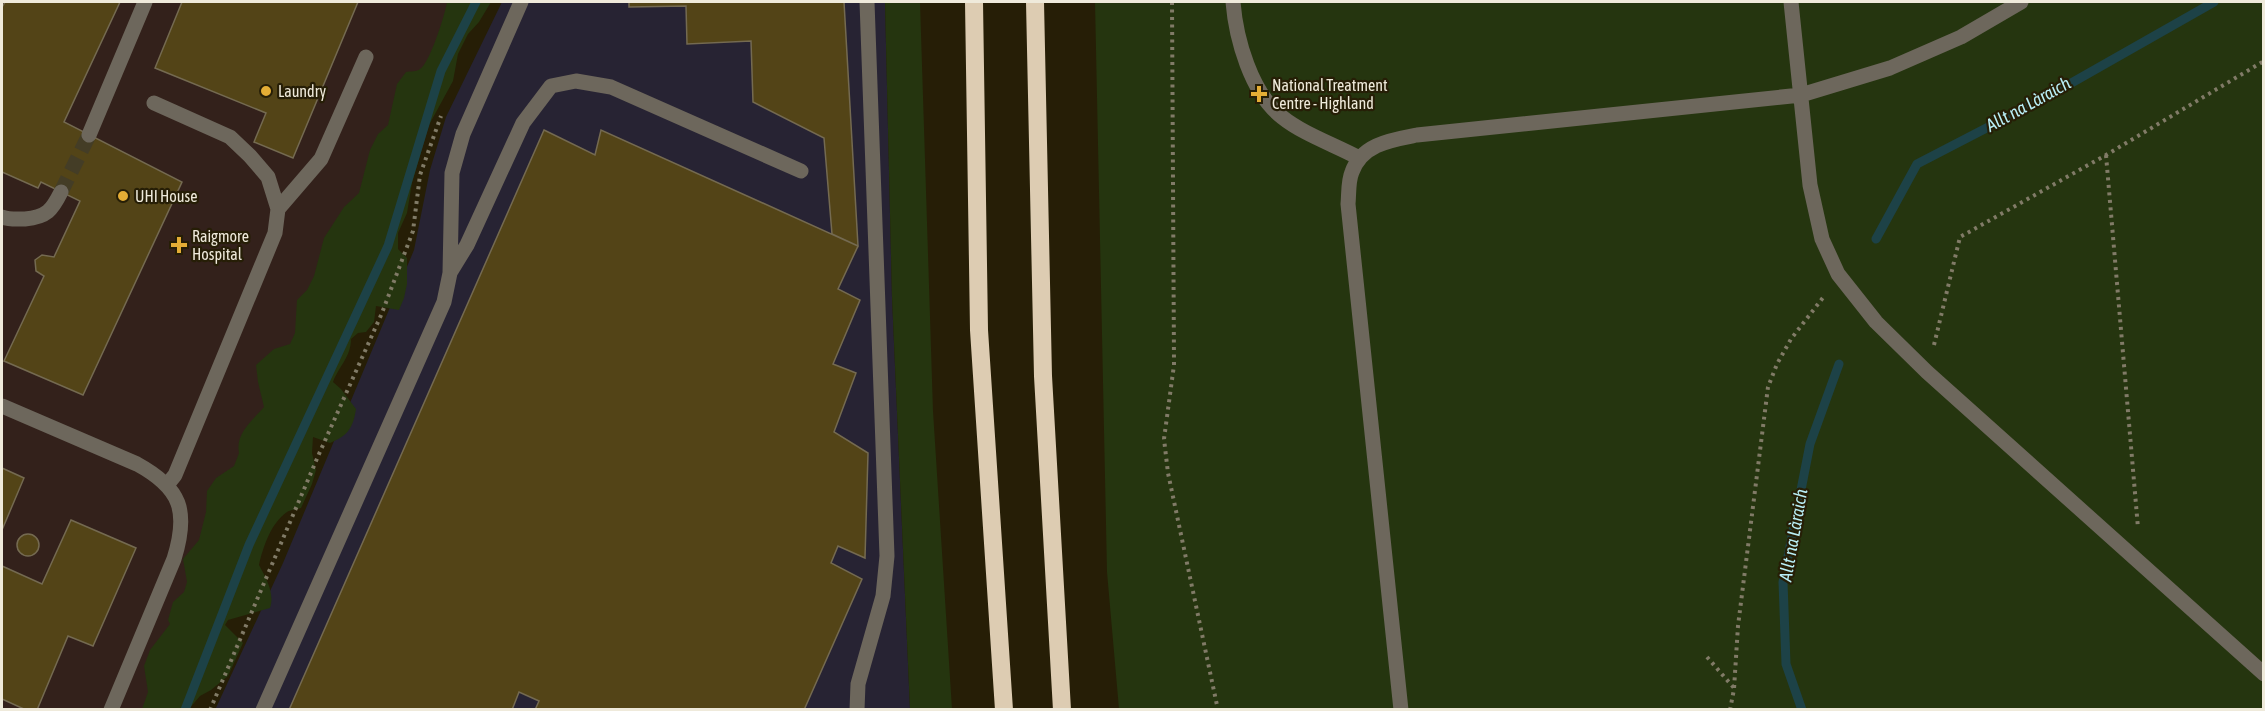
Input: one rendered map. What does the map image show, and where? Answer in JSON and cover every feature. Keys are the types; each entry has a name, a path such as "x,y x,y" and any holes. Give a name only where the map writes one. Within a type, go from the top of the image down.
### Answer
{"highway":[{"path":"974,2 979,330 1004,710"},
{"path":"1035,2 1042,376 1062,710"}],"street":[{"path":"89,135 145,2"},
{"path":"263,710 444,302 450,273 452,173 463,134 521,2"},
{"path":"857,710 858,684 884,596 887,556 867,2"},
{"path":"1233,2 1239,42 1247,65 1272,108 1299,129 1359,158"},
{"path":"1791,2 1810,185 1822,239 1838,274 1876,322 1927,372 2264,674"},
{"path":"1401,710 1348,204 1351,173 1362,154 1384,141 1417,135 1801,95 1890,68 1961,37 2020,2"},
{"path":"278,209 321,159 366,57"},
{"path":"450,273 467,245 523,123 551,86 576,81 611,87 801,171"},
{"path":"154,103 230,137 268,177 278,209 275,233 175,475 167,485"},
{"path":"2,217 10,220 39,218 53,207 61,192"},
{"path":"2,406 137,464 155,474 175,496 180,512 182,535 111,710"}],"path":[{"path":"1172,2 1174,365 1164,439 1168,473 1218,710"},
{"path":"1927,372 1960,237 2106,155 2264,61"},
{"path":"210,710 319,454 382,314 413,231 420,175 442,115"},
{"path":"2106,155 2141,564"},
{"path":"1730,710 1734,689 1738,626 1768,387 1777,364 1791,339 1820,303 1838,274"},
{"path":"1707,657 1734,689"}],"shaded area":[{"name":"Raigmore Hospital","path":"2,2 464,2 159,709 2,709"},
{"path":"502,2 885,2 892,297 910,709 215,710 283,563 414,250 430,170 446,117"}],"green space":[{"path":"447,2 491,2 479,22 468,34 458,54 453,81 429,125 412,183 407,213 398,233 398,249 407,258 407,284 404,298 399,310 376,306 374,322 366,332 358,333 351,339 347,356 333,382 356,409 351,427 341,438 330,443 313,437 312,453 316,470 312,484 301,508 287,512 276,522 265,543 259,565 271,591 270,608 228,620 225,625 243,643 228,676 200,696 189,709 142,709 148,692 144,666 150,650 170,624 168,620 173,602 184,592 187,582 183,559 199,540 206,512 207,491 216,478 234,466 242,433 264,407 256,365 274,349 290,344 295,333 297,300 307,290 314,276 324,238 344,207 359,193 370,150 378,134 388,125 397,84 406,72 417,71 424,65 436,38"},
{"path":"885,2 920,2 933,411 952,709 910,709 892,297"},
{"path":"1095,2 2263,2 2263,709 1119,709 1107,572"}],"building":[{"name":"UHI House","path":"5,2 120,2 64,122 182,182 83,395 4,361 44,276 36,271 35,260 42,255 54,257 80,201 41,182 38,188 2,172 2,7"},
{"name":"Laundry","path":"182,2 358,2 293,158 254,142 266,113 155,68"},
{"path":"629,2 844,2 858,246 832,234 824,138 753,102 751,41 687,44 686,6 629,7"},
{"path":"544,130 595,155 601,130 858,246 838,289 860,300 833,364 856,373 834,432 868,453 865,558 838,546 831,563 862,579 804,710 535,710 539,701 519,692 512,710 289,710"},
{"path":"2,468 24,478 2,530"},
{"path":"71,520 136,548 93,646 68,636 37,710 26,710 2,699 2,566 42,584"},
{"path":"28,534 36,537 39,545 36,553 28,556 20,553 17,545 20,537"}],"waterway":[{"path":"185,710 249,545 388,246 441,71 476,2"},
{"name":"Allt na Làraich","path":"1876,239 1917,164 2052,94 2214,2"},
{"name":"Allt na Làraich","path":"1802,710 1786,664 1783,582 1810,444 1839,364"}],"tunnel":[{"path":"61,192 89,135"}],"place":[{"name":"Laundry","path":"266,91"},
{"name":"National Treatment Centre - Highland","path":"1259,94"},
{"name":"UHI House","path":"123,196"},
{"name":"Raigmore Hospital","path":"179,245"}]}
